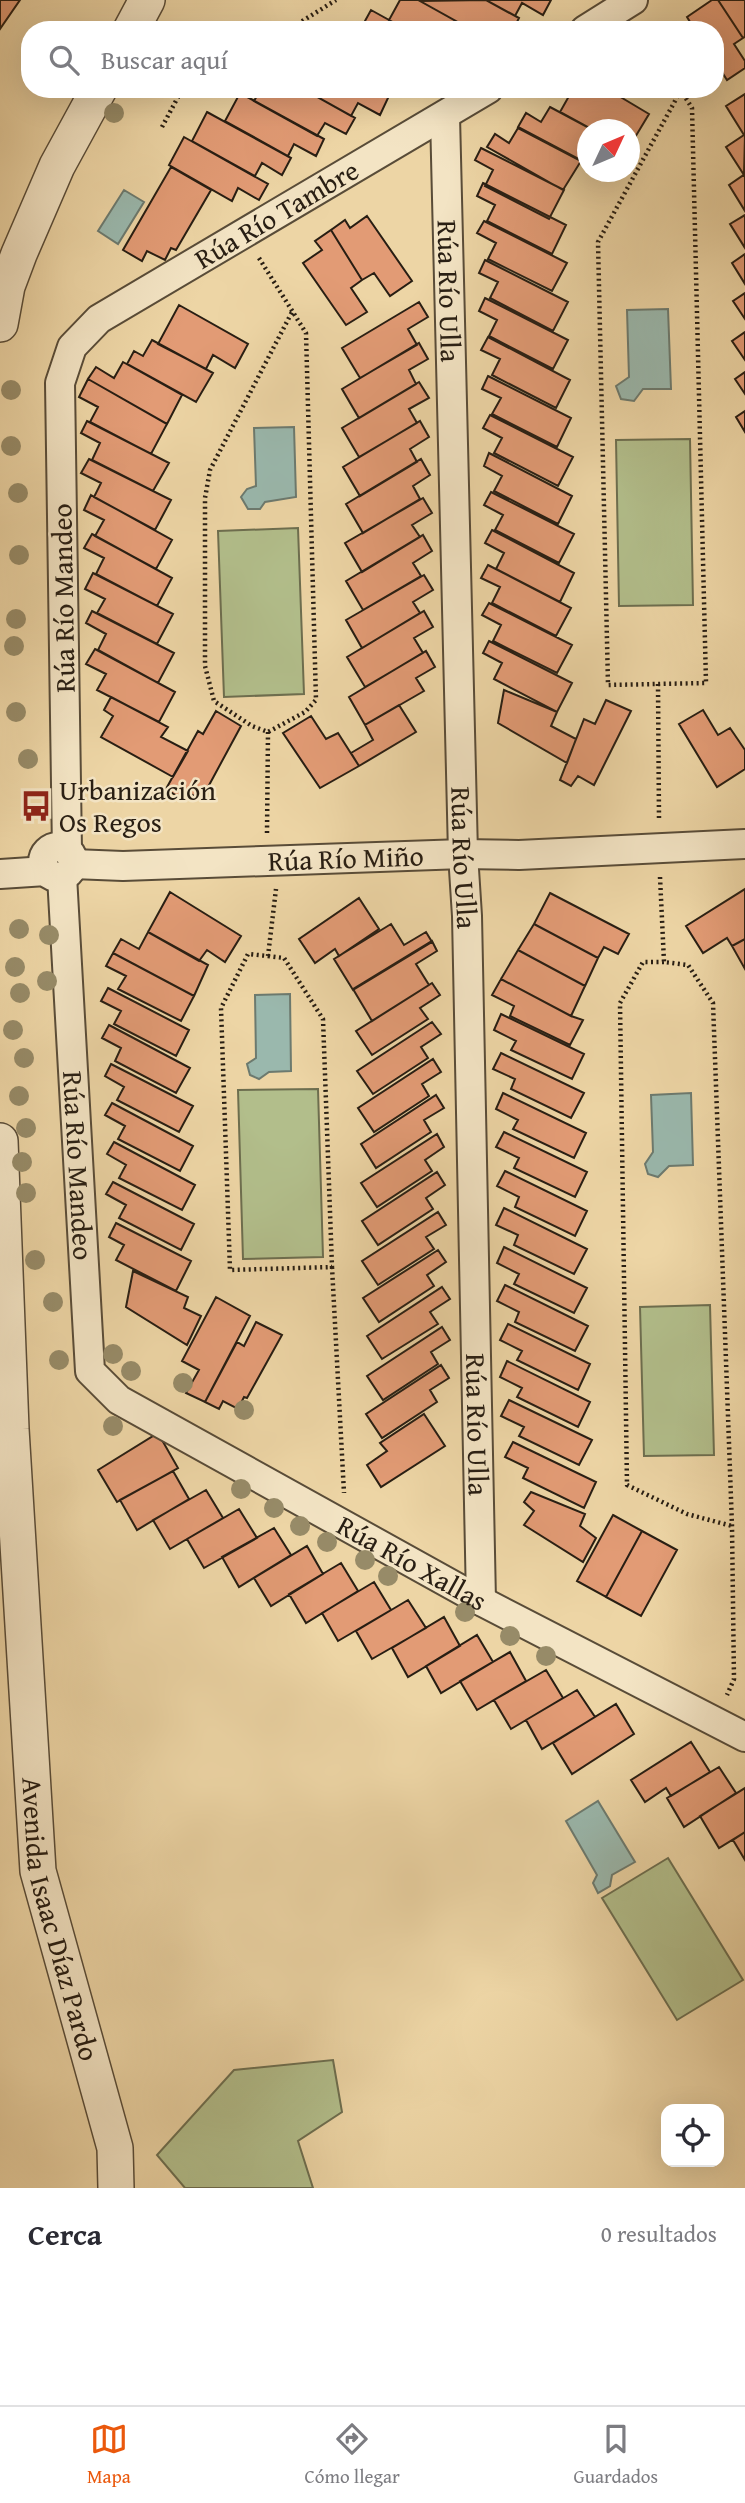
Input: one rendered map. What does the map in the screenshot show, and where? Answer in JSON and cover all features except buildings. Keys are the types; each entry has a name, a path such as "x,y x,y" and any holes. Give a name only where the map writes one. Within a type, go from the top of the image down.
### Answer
{"street":[{"path":"136,21 147,0"},
{"path":"599,21 633,0"},
{"path":"0,324 7,286 19,254 57,166 94,98"},
{"name":"Rúa Río Tambre","path":"72,347 99,319 474,98"},
{"name":"Rúa Río Ulla","path":"445,116 463,854 467,916 481,1601"},
{"name":"Rúa Río Mandeo","path":"72,347 60,383 62,866 90,1370"},
{"name":"Rúa Río Miño","path":"0,874 62,866 463,854 519,855 745,844"},
{"name":"Avenida Isaac Díaz Pardo","path":"0,1141 11,1429 38,1871 115,2148 116,2188"},
{"name":"Rúa Río Xallas","path":"90,1370 119,1400 481,1601 745,1737"},
{"name":"Avenida Isaac Díaz Pardo","path":"115,2148 139,2188"}],"path":[{"path":"302,21 336,0"},
{"path":"162,127 177,98"},
{"path":"676,98 598,242 608,685 706,683 692,108 685,98"},
{"path":"243,234 306,333 316,700 305,712 268,732 252,726 214,701 205,666 205,498 210,470 292,312"},
{"path":"658,684 659,848 664,962"},
{"path":"268,732 273,860 268,956"},
{"path":"332,1267 230,1270 221,1008 248,954 284,958 323,1019 332,1267 346,1526"},
{"path":"715,1722 734,1679 732,1526 713,1003 688,965 643,962 620,1003 627,1485 687,1514 732,1526"}],"green space":[{"path":"690,439 693,605 619,606 616,440"},
{"path":"298,528 304,694 224,697 218,531"},
{"path":"318,1089 323,1257 243,1259 238,1090"},
{"path":"710,1305 714,1455 644,1456 640,1307"},
{"path":"668,1858 743,1980 677,2020 602,1898"},
{"path":"333,2060 342,2112 298,2141 313,2188 185,2188 157,2155 234,2070"}],"water":[{"path":"124,190 144,202 118,244 98,231"},
{"path":"668,309 671,389 643,389 634,401 621,399 616,386 629,377 627,310"},
{"path":"294,427 296,497 265,502 260,509 248,509 241,497 247,489 256,486 254,428"},
{"path":"290,994 291,1071 269,1072 259,1079 250,1075 247,1064 256,1058 255,995"},
{"path":"691,1093 693,1165 669,1166 658,1177 648,1174 645,1164 653,1152 651,1095"},
{"path":"598,1801 635,1862 612,1875 610,1886 598,1893 593,1883 597,1875 566,1821"}],"place":[{"name":"Urbanización Os Regos","path":"36,806"}]}
